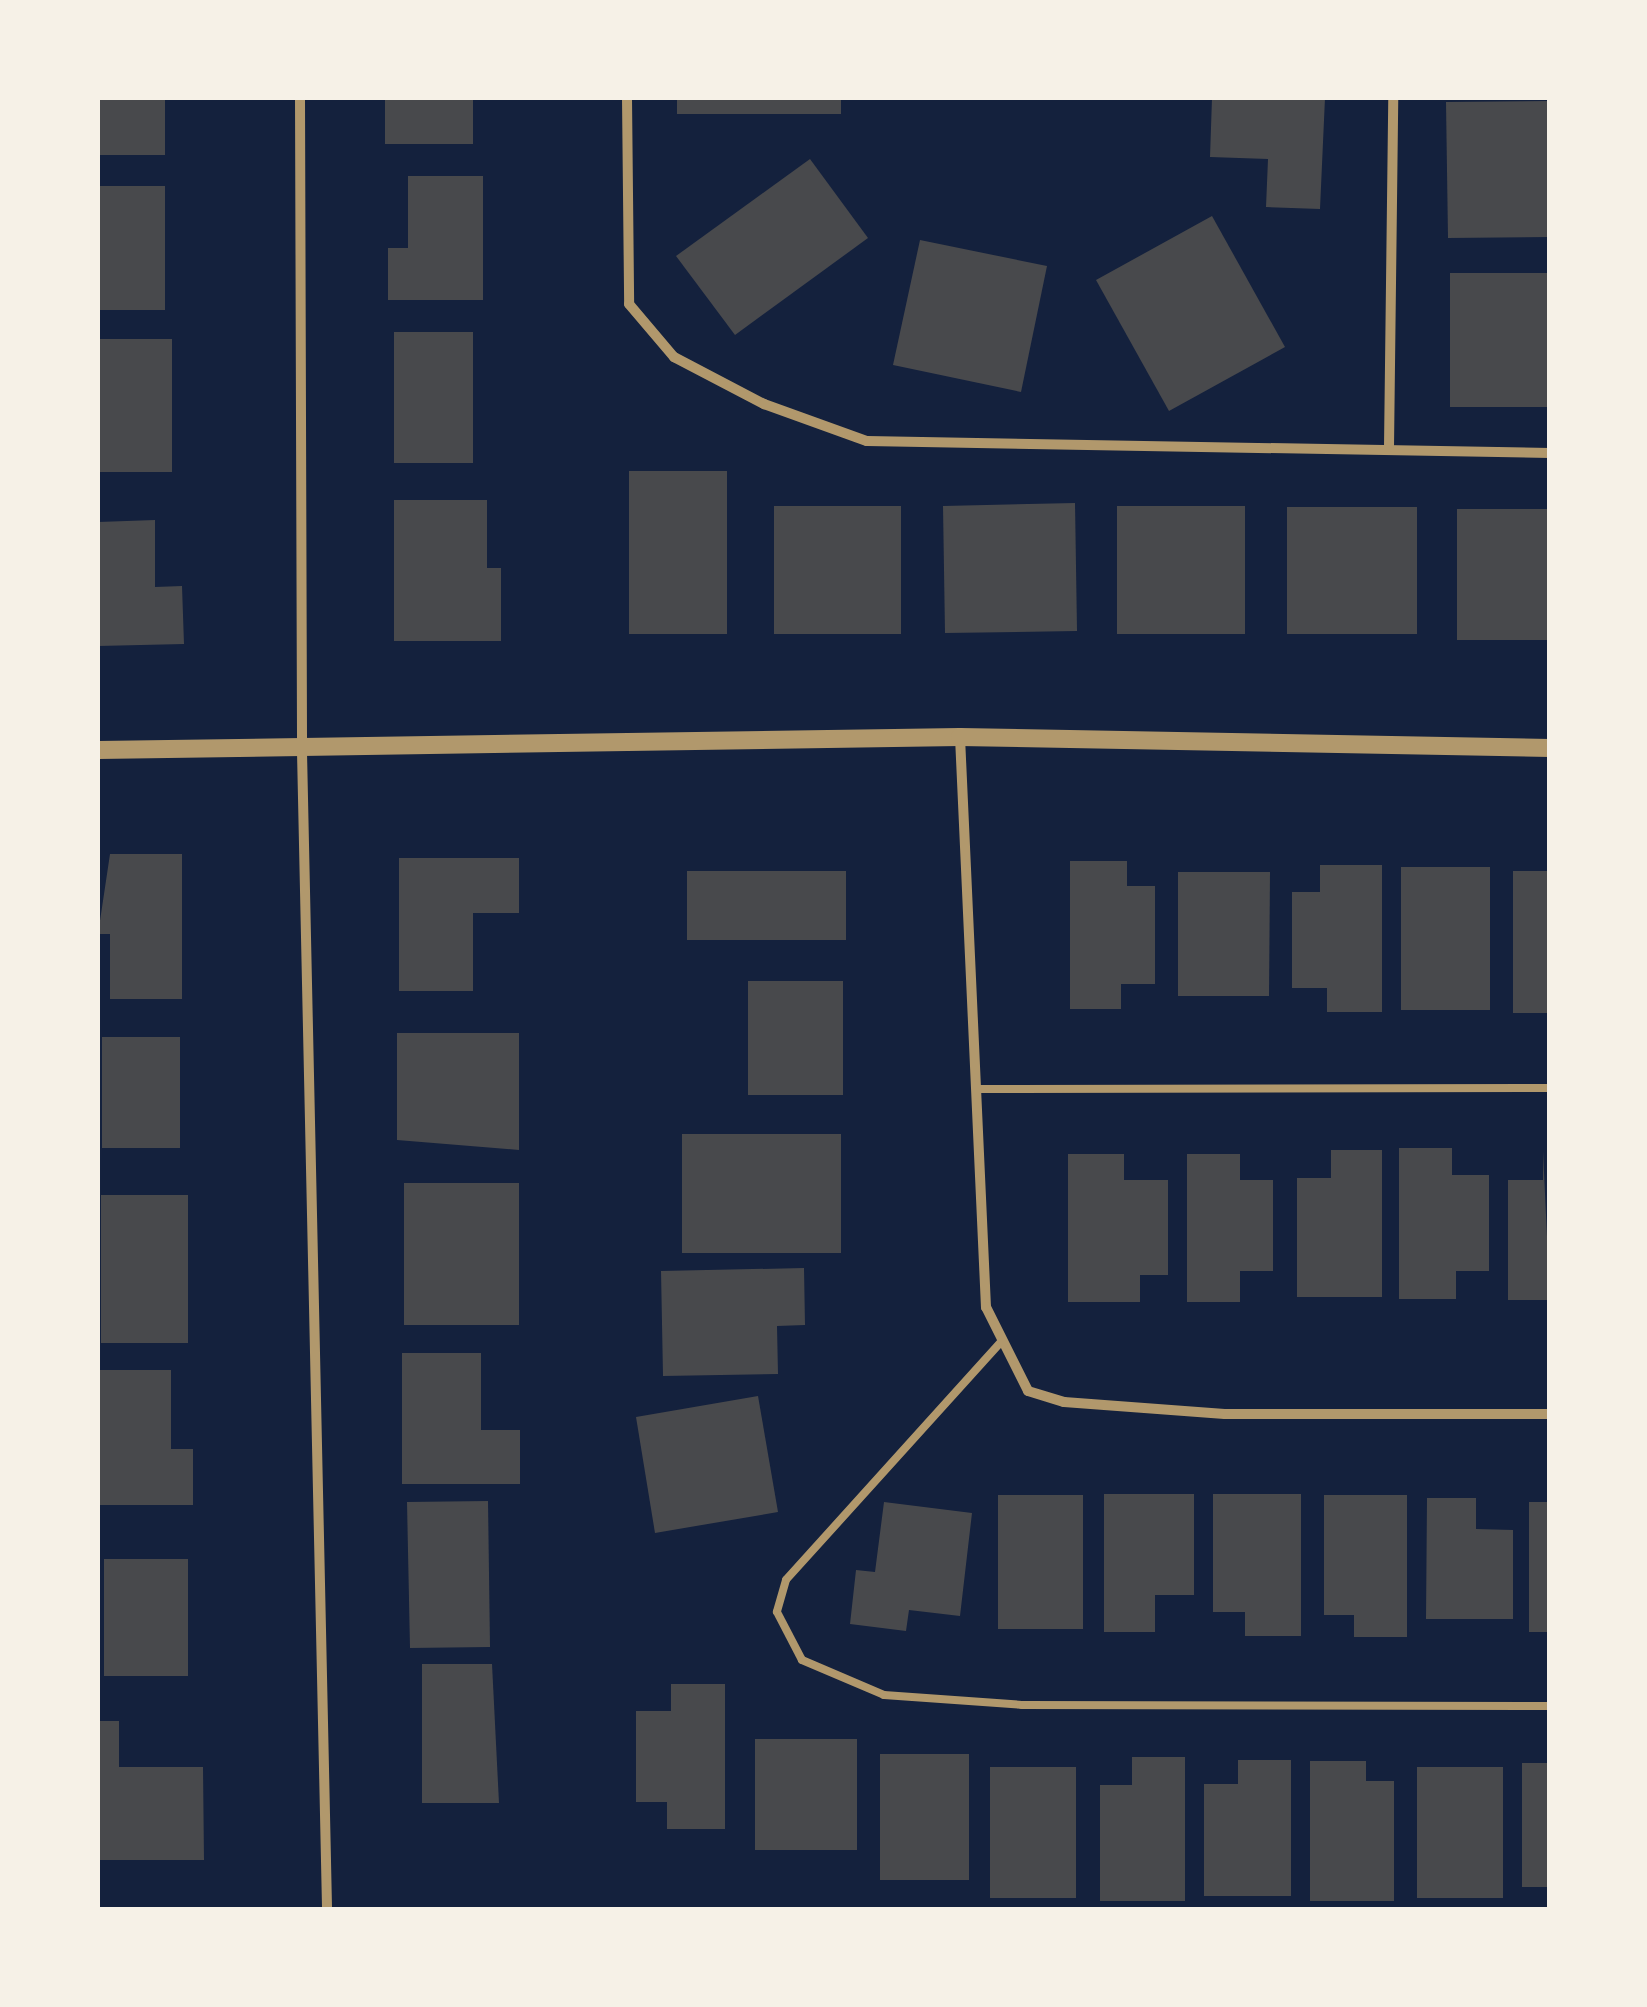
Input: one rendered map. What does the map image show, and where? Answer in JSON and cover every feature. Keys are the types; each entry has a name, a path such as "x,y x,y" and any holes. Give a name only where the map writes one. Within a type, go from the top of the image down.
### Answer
{"street":[{"path":"300,98 302,752 327,1910"},
{"path":"626,98 628,304 674,357 764,404 867,441 1550,452"},
{"path":"1389,447 1392,98"},
{"path":"960,738 986,1307 1000,1343 1028,1391 1064,1402 1225,1414 1550,1414"},
{"path":"98,750 302,752 960,738 1550,748"}],"lane":[{"path":"976,1088 1550,1088"},
{"path":"1000,1343 786,1580 777,1612 802,1660 884,1695 1022,1705 1550,1706"}],"building":[{"path":"98,98 165,98 165,155 98,155"},
{"path":"385,98 473,98 473,144 385,144"},
{"path":"677,98 841,98 841,114 677,114"},
{"path":"1212,98 1325,98 1320,209 1266,207 1268,159 1210,157"},
{"path":"1550,101 1550,237 1448,238 1446,102"},
{"path":"810,159 868,238 735,335 676,256"},
{"path":"408,176 483,176 483,300 388,300 388,248 408,248"},
{"path":"98,186 165,186 165,310 98,310"},
{"path":"1212,216 1285,347 1169,411 1096,280"},
{"path":"920,240 1047,266 1021,392 893,365"},
{"path":"1450,273 1550,273 1550,407 1450,407"},
{"path":"394,332 473,332 473,463 394,463"},
{"path":"98,339 172,339 172,472 98,472"},
{"path":"629,471 727,471 727,634 629,634"},
{"path":"394,500 487,500 487,568 501,568 501,641 394,641"},
{"path":"1075,503 1077,631 945,633 943,506"},
{"path":"774,506 901,506 901,634 774,634"},
{"path":"1117,506 1245,506 1245,634 1117,634"},
{"path":"1287,507 1417,507 1417,634 1287,634"},
{"path":"1457,509 1550,509 1550,640 1457,640"},
{"path":"155,520 155,587 182,586 184,644 98,646 98,522"},
{"path":"110,854 182,854 182,999 110,999 110,934 98,934"},
{"path":"399,858 519,858 519,913 473,913 473,991 399,991"},
{"path":"1070,861 1127,861 1127,886 1155,886 1155,984 1121,984 1121,1009 1070,1009"},
{"path":"1320,865 1382,865 1382,1012 1327,1012 1327,988 1292,988 1292,892 1320,892"},
{"path":"1401,867 1490,867 1490,1010 1401,1010"},
{"path":"687,871 846,871 846,940 687,940"},
{"path":"1513,871 1550,871 1550,1013 1513,1013"},
{"path":"1178,872 1270,872 1269,996 1178,996"},
{"path":"748,981 843,981 843,1095 748,1095"},
{"path":"397,1033 519,1033 519,1150 397,1140"},
{"path":"102,1037 180,1037 180,1148 102,1148"},
{"path":"682,1134 841,1134 841,1253 682,1253"},
{"path":"1399,1148 1452,1148 1452,1175 1489,1175 1489,1271 1456,1271 1456,1299 1399,1299"},
{"path":"1331,1150 1382,1150 1382,1297 1297,1297 1297,1178 1331,1178"},
{"path":"1543,1151 1550,1300 1508,1300 1508,1180 1543,1180"},
{"path":"1068,1154 1124,1154 1124,1180 1168,1180 1168,1275 1140,1275 1140,1302 1068,1302"},
{"path":"1187,1154 1240,1154 1240,1180 1273,1180 1273,1271 1240,1271 1240,1302 1187,1302"},
{"path":"404,1183 519,1183 519,1325 404,1325"},
{"path":"101,1195 188,1195 188,1343 101,1343"},
{"path":"804,1268 805,1325 777,1326 778,1374 663,1376 661,1271"},
{"path":"402,1353 481,1353 481,1430 520,1430 520,1484 402,1484"},
{"path":"98,1370 171,1370 171,1449 193,1449 193,1505 98,1505"},
{"path":"758,1396 778,1512 655,1533 636,1417"},
{"path":"1104,1494 1194,1494 1194,1595 1155,1595 1155,1632 1104,1632"},
{"path":"1213,1494 1301,1494 1301,1636 1245,1636 1245,1612 1213,1612"},
{"path":"998,1495 1083,1495 1083,1629 998,1629"},
{"path":"1324,1495 1407,1495 1407,1637 1354,1637 1354,1615 1324,1615"},
{"path":"1427,1498 1476,1498 1476,1529 1513,1530 1513,1619 1426,1619"},
{"path":"488,1501 490,1647 410,1648 407,1502"},
{"path":"884,1502 972,1513 960,1616 909,1610 906,1631 850,1624 856,1570 875,1572"},
{"path":"1529,1502 1550,1502 1550,1632 1529,1632"},
{"path":"104,1559 188,1559 188,1676 104,1676"},
{"path":"422,1664 492,1664 499,1803 422,1803"},
{"path":"671,1684 725,1684 725,1829 667,1829 667,1802 636,1802 636,1711 671,1711"},
{"path":"98,1721 119,1721 119,1767 203,1767 204,1860 98,1860"},
{"path":"755,1739 857,1739 857,1850 755,1850"},
{"path":"880,1754 969,1754 969,1880 880,1880"},
{"path":"1132,1757 1185,1757 1185,1901 1100,1901 1100,1785 1132,1785"},
{"path":"1238,1760 1291,1760 1291,1896 1204,1896 1204,1784 1238,1784"},
{"path":"1310,1761 1366,1761 1366,1781 1394,1781 1394,1901 1310,1901"},
{"path":"1522,1763 1550,1763 1550,1887 1522,1887"},
{"path":"990,1767 1076,1767 1076,1898 990,1898"},
{"path":"1417,1767 1503,1767 1503,1898 1417,1898"}]}
